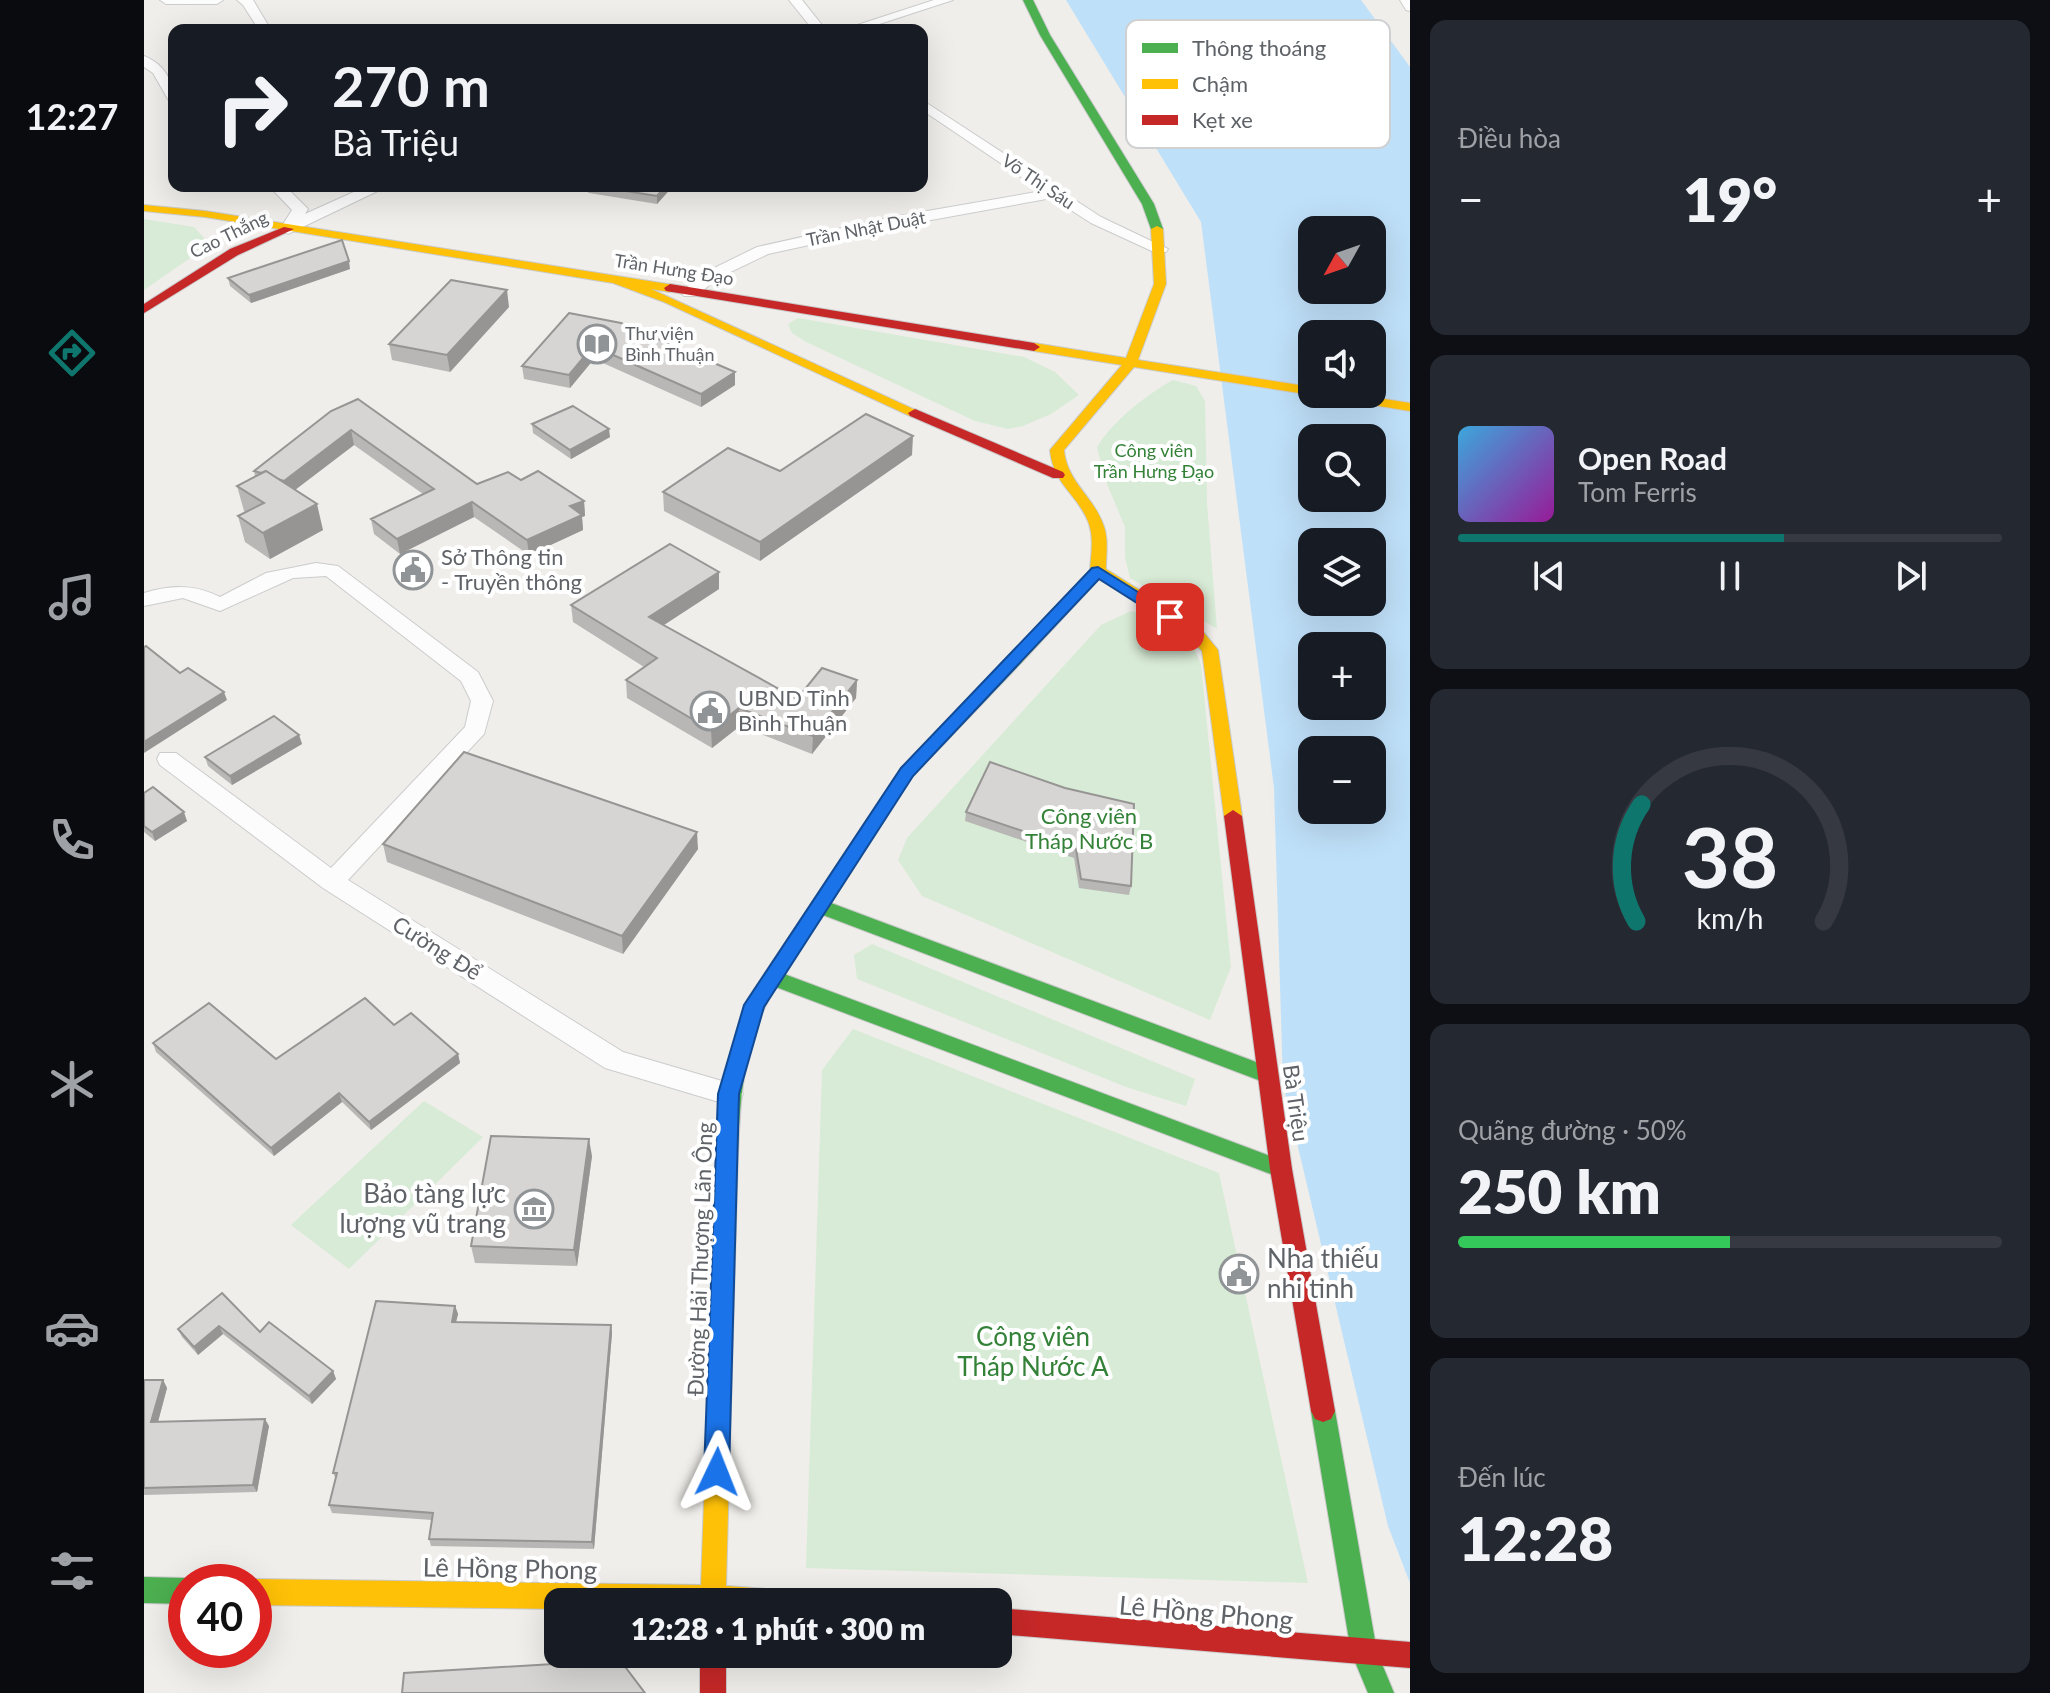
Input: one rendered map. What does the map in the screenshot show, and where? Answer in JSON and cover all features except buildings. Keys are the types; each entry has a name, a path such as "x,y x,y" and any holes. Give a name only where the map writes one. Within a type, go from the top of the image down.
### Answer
{"street":[{"path":"166,0 217,0"},
{"path":"243,0 248,2 261,24"},
{"path":"912,0 925,7"},
{"path":"868,24 947,0"},
{"path":"1028,0 1045,35 1148,204 1157,226 1160,249 1160,284 1130,363 1057,450 1058,475"},
{"path":"1406,0 1410,7"},
{"path":"800,1 816,24"},
{"path":"144,60 158,71 168,88"},
{"name":"Võ Thị Sáu","path":"928,108 1096,220 1160,249"},
{"path":"282,192 300,209 288,229"},
{"name":"Cao Thắng","path":"144,309 234,252 365,192"},
{"name":"Trần Nhật Duật","path":"690,293 712,275 763,250 887,223 1053,193"},
{"name":"Trần Hưng Đạo","path":"144,208 205,214 1298,389"},
{"path":"618,281 668,299 844,382 1058,475 1087,508 1099,533 1098,571"},
{"path":"1386,403 1410,407"},
{"path":"144,600 172,590 204,595 220,605 292,570 310,566 331,570 470,677 482,701 476,729 332,882"},
{"name":"Đường Hải Thượng Lãn Ông","path":"713,1588 729,1094 754,1005 907,772 1098,571"},
{"name":"Bà Triệu","path":"1098,571 1194,632 1210,650 1281,1169 1364,1652 1381,1693"},
{"name":"Cường Để","path":"168,759 332,882 615,1060 729,1094"},
{"path":"819,906 1268,1075"},
{"path":"771,977 1281,1169"},
{"path":"144,1590 168,1591"},
{"name":"Lê Hồng Phong","path":"272,1592 544,1597"},
{"name":"Lê Hồng Phong","path":"1012,1622 1410,1655"},
{"path":"713,1668 713,1693"}],"green space":[{"path":"144,219 194,227 207,241 203,249 144,290"},
{"name":"Công viên Trần Hưng Đạo","path":"798,318 1024,357 1055,372 1079,395 1051,414 1023,426 1008,429 975,421 806,342 792,333 788,324"},
{"name":"Công viên Trần Hưng Đạo","path":"1173,380 1196,386 1205,401 1207,503 1217,629 1130,578 1125,558 1125,527 1105,479 1097,447 1131,409"},
{"name":"Công viên Tháp Nước B","path":"1131,611 1182,624 1201,664 1231,967 1210,1020 922,896 898,860 907,838 1101,625"},
{"path":"872,944 1195,1079 1186,1106 1126,1087 857,979 854,955"},
{"name":"Công viên Tháp Nước A","path":"853,1029 1219,1173 1308,1583 806,1568 822,1070"},
{"path":"424,1101 483,1137 349,1269 291,1225"}],"water":[{"path":"1066,0 1361,0 1376,20 1126,20 1126,99"},
{"path":"1390,40 1410,67 1410,1583 1388,1526 1283,1084 1274,788 1201,222 1156,148 1390,148"}],"traffic: fast":[{"path":"1028,0 1045,35 1148,204 1157,229"},
{"path":"726,1189 729,1094 754,1005 907,772 1016,658"},
{"path":"819,906 1268,1075"},
{"path":"771,977 1281,1169"},
{"path":"1323,1411 1364,1652 1381,1693"},
{"path":"144,1590 168,1591"}],"traffic: slow":[{"path":"144,208 205,214 670,288"},
{"path":"1016,658 1098,571 1097,527 1090,511 1061,472 1057,450 1130,363 1160,284 1157,229"},
{"path":"618,281 668,299 915,413"},
{"path":"1034,347 1298,389"},
{"path":"1386,403 1410,407"},
{"path":"1098,571 1194,632 1210,650 1233,816"},
{"path":"713,1588 726,1189"},
{"path":"272,1592 544,1596"}],"traffic: jam":[{"path":"144,309 234,252 288,229"},
{"path":"670,288 1034,347"},
{"path":"915,413 1058,475"},
{"path":"1233,816 1281,1169 1323,1411"},
{"path":"1012,1622 1410,1655"},
{"path":"713,1668 713,1693"}],"place":[{"name":"Thư viện Bình Thuận","path":"597,344"},
{"name":"Sở Thông tin - Truyền thông","path":"413,570"},
{"name":"UBND Tỉnh Bình Thuận","path":"710,711"},
{"name":"Bảo tàng lực lượng vũ trang","path":"534,1209"},
{"name":"Nha thiếu nhi tinh","path":"1239,1274"}],"route":[{"path":"717,1472 729,1094 754,1005 907,772 1098,571 1170,617"}]}
